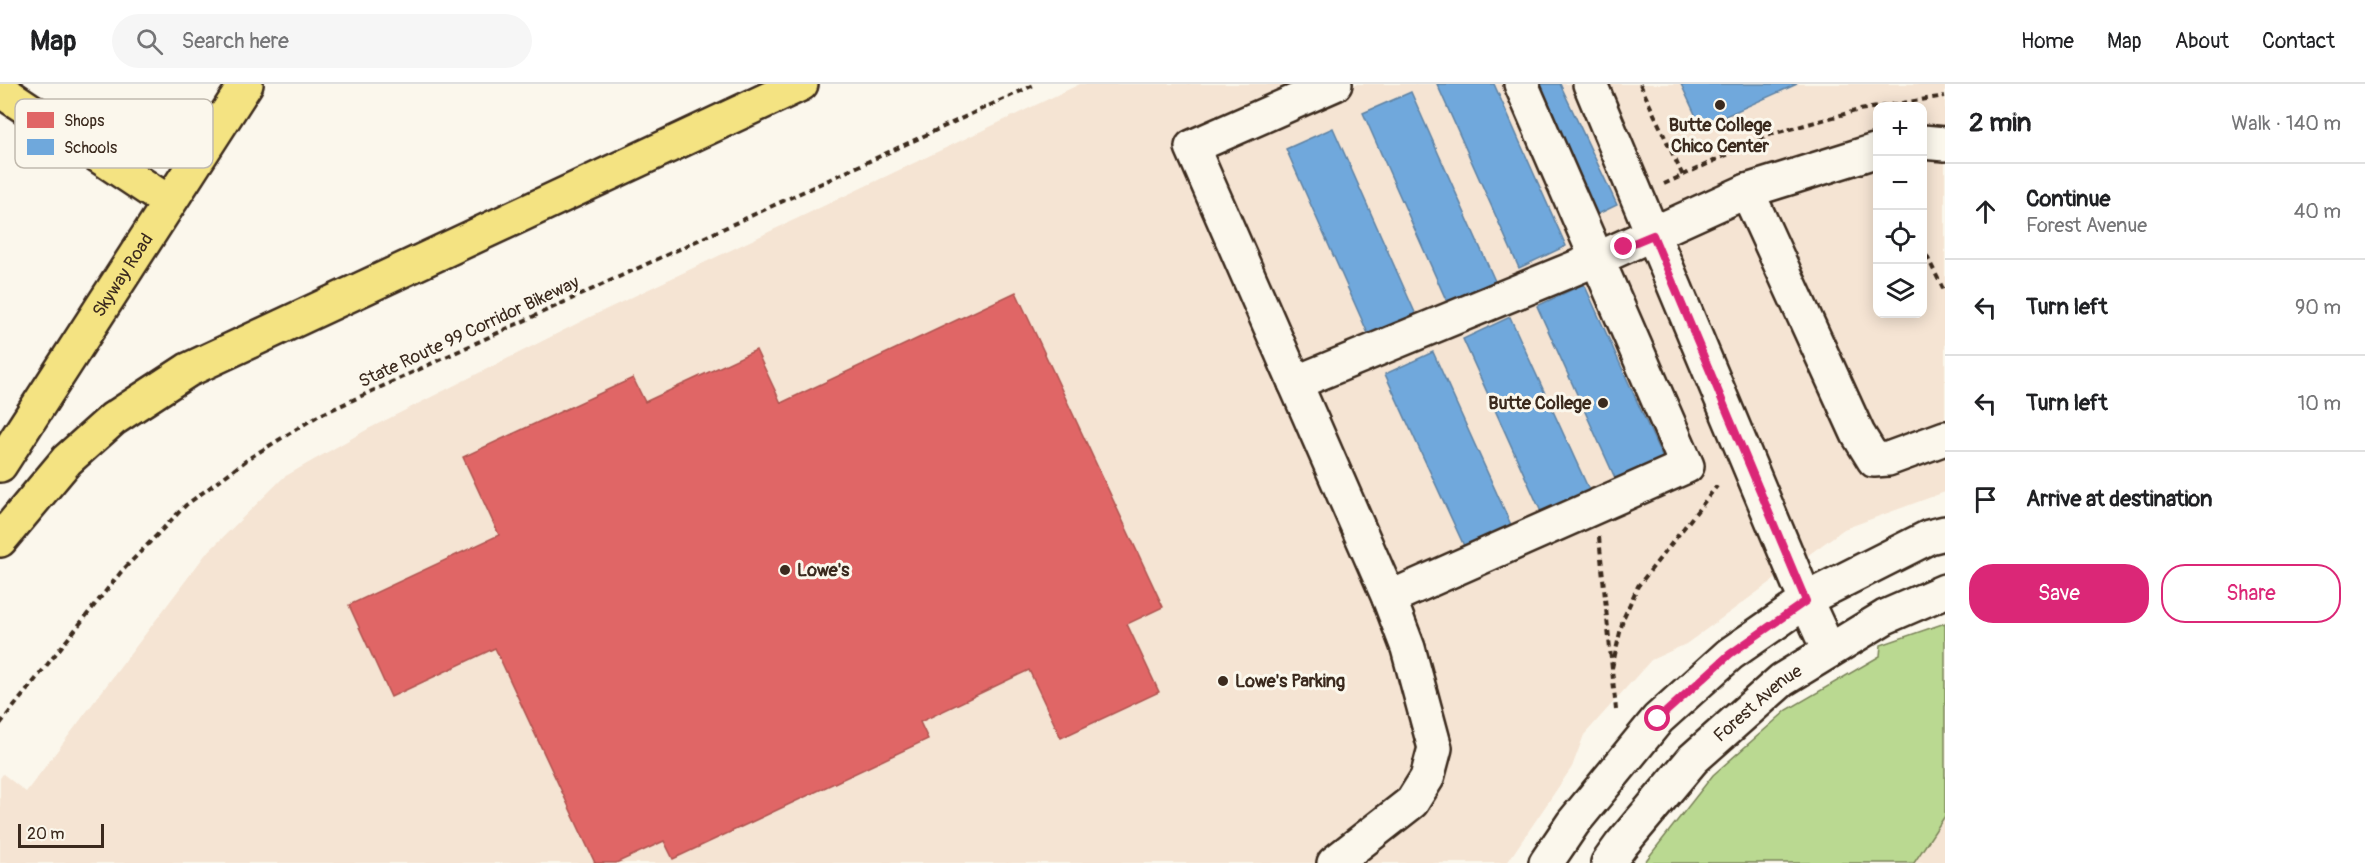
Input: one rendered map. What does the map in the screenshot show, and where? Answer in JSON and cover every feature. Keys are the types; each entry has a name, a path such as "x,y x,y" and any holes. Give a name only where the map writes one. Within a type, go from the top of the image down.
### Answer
{"main road":[{"name":"Skyway Road","path":"213,134 246,84"},
{"path":"0,540 67,460 113,419 188,370 801,84"},
{"path":"0,90 15,100"},
{"path":"117,168 168,202"},
{"name":"Skyway Road","path":"0,465 190,168"}],"street":[{"path":"1334,863 1412,802 1427,778 1435,748 1408,648 1389,598 1192,147 1335,84"},
{"path":"1389,598 1687,466 1521,84"},
{"path":"1590,84 1829,651"},
{"path":"1927,142 1945,144"},
{"path":"1295,383 1597,259 1747,190 1873,152"},
{"path":"1747,190 1858,434 1874,459 1888,459 1945,438"},
{"path":"1546,863 1573,823 1658,719 1730,654 1818,593 1929,537 1945,533"},
{"name":"Forest Avenue","path":"1608,863 1693,759 1782,680 1885,617 1945,591"}],"path":[{"name":"State Route 99 Corridor Bikeway","path":"0,724 121,572 186,505 252,457 316,417 1036,84"},
{"path":"1640,84 1683,176"},
{"path":"1664,185 1772,134 1859,110 1945,96"},
{"path":"1927,255 1945,293"},
{"path":"1612,668 1623,619 1638,586 1718,486"},
{"path":"1599,540 1616,710"}],"shaded area":[{"path":"1080,84 1945,84 1945,492 1844,529 1686,644 1651,660 1584,735 1572,767 1507,863 0,863 0,778 3,774 26,792 205,555 284,477 368,429 588,318"},
{"path":"1945,816 1945,863 1914,863"}],"green space":[{"path":"1945,623 1945,816 1914,863 1644,863 1713,775 1787,710 1880,656 1881,645"}],"building: Shops":[{"name":"Lowe's","path":"1016,292 1163,607 1127,624 1159,692 1061,738 1029,670 920,722 928,739 673,859 664,841 616,863 595,863 495,648 391,697 349,605 499,535 463,457 633,378 645,402 756,350 781,403"}],"building: Schools":[{"path":"1437,84 1494,84 1566,246 1519,268"},
{"path":"1534,84 1560,84 1617,205 1596,215"},
{"name":"Butte College Chico Center","path":"1681,84 1797,84 1701,127"},
{"path":"1411,92 1495,281 1447,302 1363,113"},
{"path":"1333,128 1417,317 1370,338 1286,149"},
{"path":"1584,284 1663,459 1616,480 1537,306"},
{"path":"1510,317 1590,492 1542,514 1463,339"},
{"path":"1433,352 1512,527 1465,548 1385,374"}],"place":[{"name":"Butte College Chico Center","path":"1720,105"},
{"name":"Butte College","path":"1603,403"},
{"name":"Lowe's","path":"785,570"},
{"name":"Lowe's Parking","path":"1223,681"}],"route":[{"path":"1624,247 1653,235 1806,601 1730,654 1658,719"}]}
